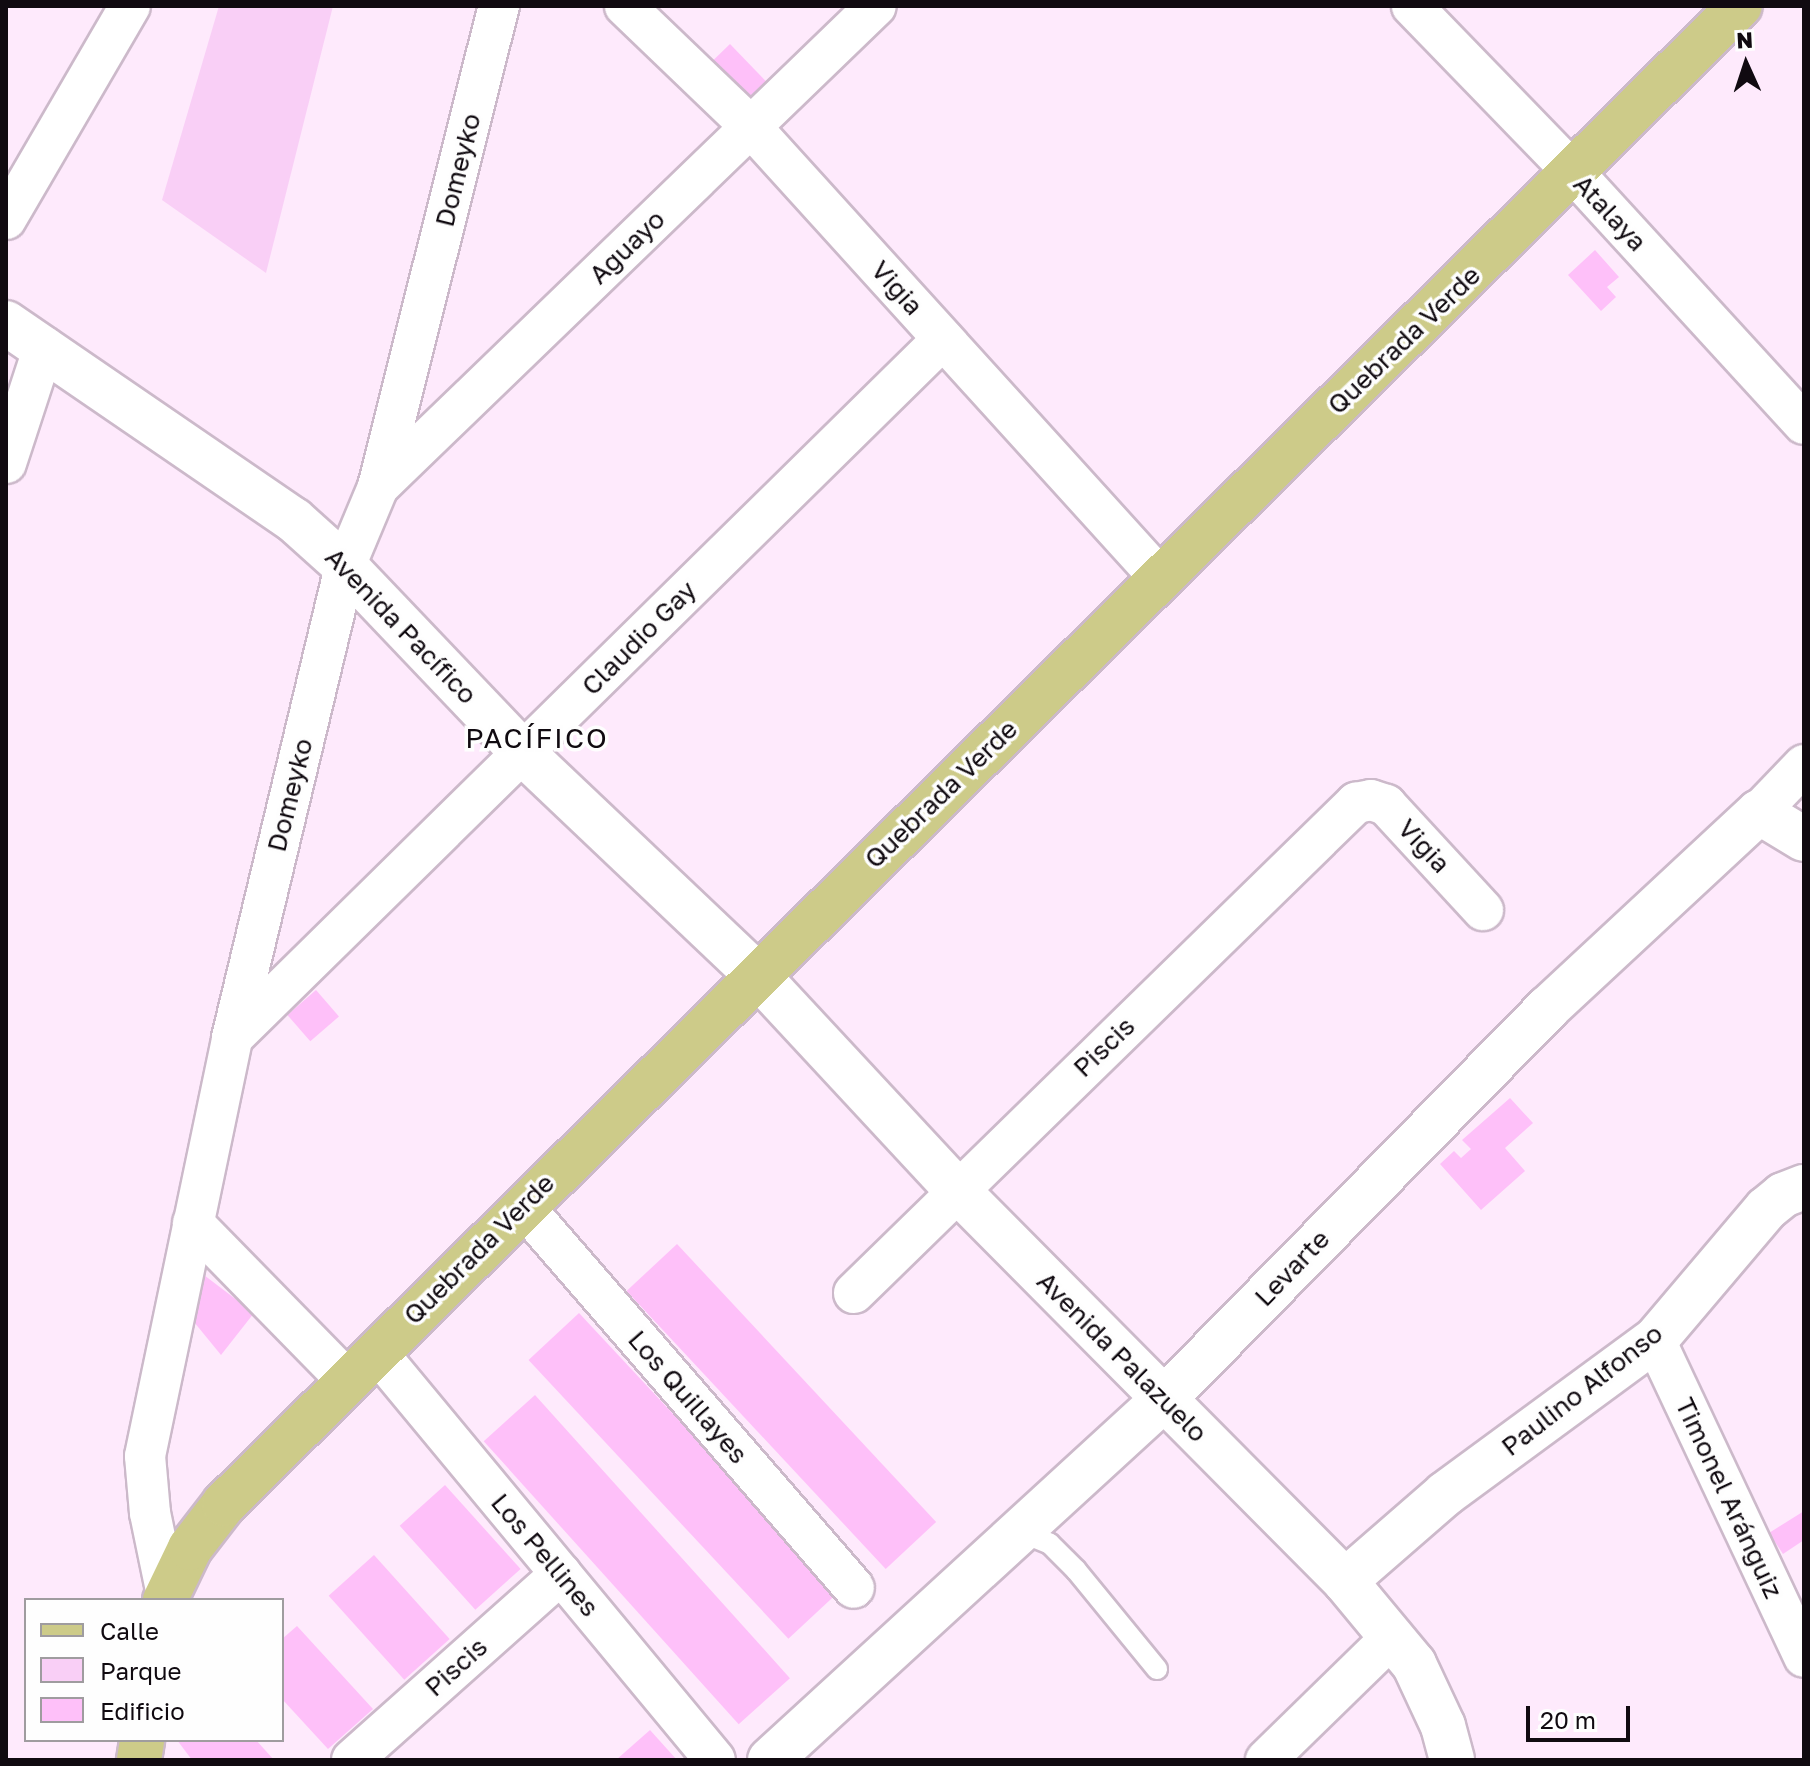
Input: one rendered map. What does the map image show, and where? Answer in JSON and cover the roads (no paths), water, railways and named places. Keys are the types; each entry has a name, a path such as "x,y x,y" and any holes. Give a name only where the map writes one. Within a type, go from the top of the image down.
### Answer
{"main road":[{"name":"Quebrada Verde","path":"166,1597 205,1526 362,1366 1740,6"}],"street":[{"path":"6,219 130,6"},
{"name":"Domeyko","path":"166,1597 150,1513 145,1456 193,1223 232,1038 345,566 378,487 499,6"},
{"name":"Vigia","path":"625,6 751,127 1161,579"},
{"name":"Aguayo","path":"378,487 876,6"},
{"name":"Atalaya","path":"1412,6 1574,173 1804,424"},
{"name":"Avenida Pacífico","path":"6,323 294,520 345,566 523,753 757,975"},
{"name":"Claudio Gay","path":"232,1038 943,339"},
{"path":"6,463 44,347"},
{"name":"Levarte","path":"770,1760 1164,1399 1548,1008 1759,812 1804,765"},
{"name":"Vigia","path":"1356,803 1371,800 1386,805 1483,910"},
{"name":"Piscis","path":"854,1293 1356,803"},
{"path":"1759,812 1804,839"},
{"name":"Avenida Palazuelo","path":"757,975 957,1190 1345,1581 1393,1636 1431,1695 1452,1760"},
{"name":"Paulino Alfonso","path":"1345,1581 1445,1494 1655,1340 1766,1209 1783,1195 1804,1187"},
{"name":"Los Quillayes","path":"523,1206 854,1588"},
{"name":"Los Pellines","path":"193,1223 362,1366 561,1574 715,1760"},
{"name":"Timonel Aránguiz","path":"1655,1340 1804,1657"},
{"name":"Piscis","path":"352,1760 561,1574"},
{"path":"1266,1760 1393,1636"}],"lane":[{"path":"1021,1532 1050,1544 1076,1570 1157,1669"}],"district":[{"name":"PACÍFICO","path":"537,738"}]}
